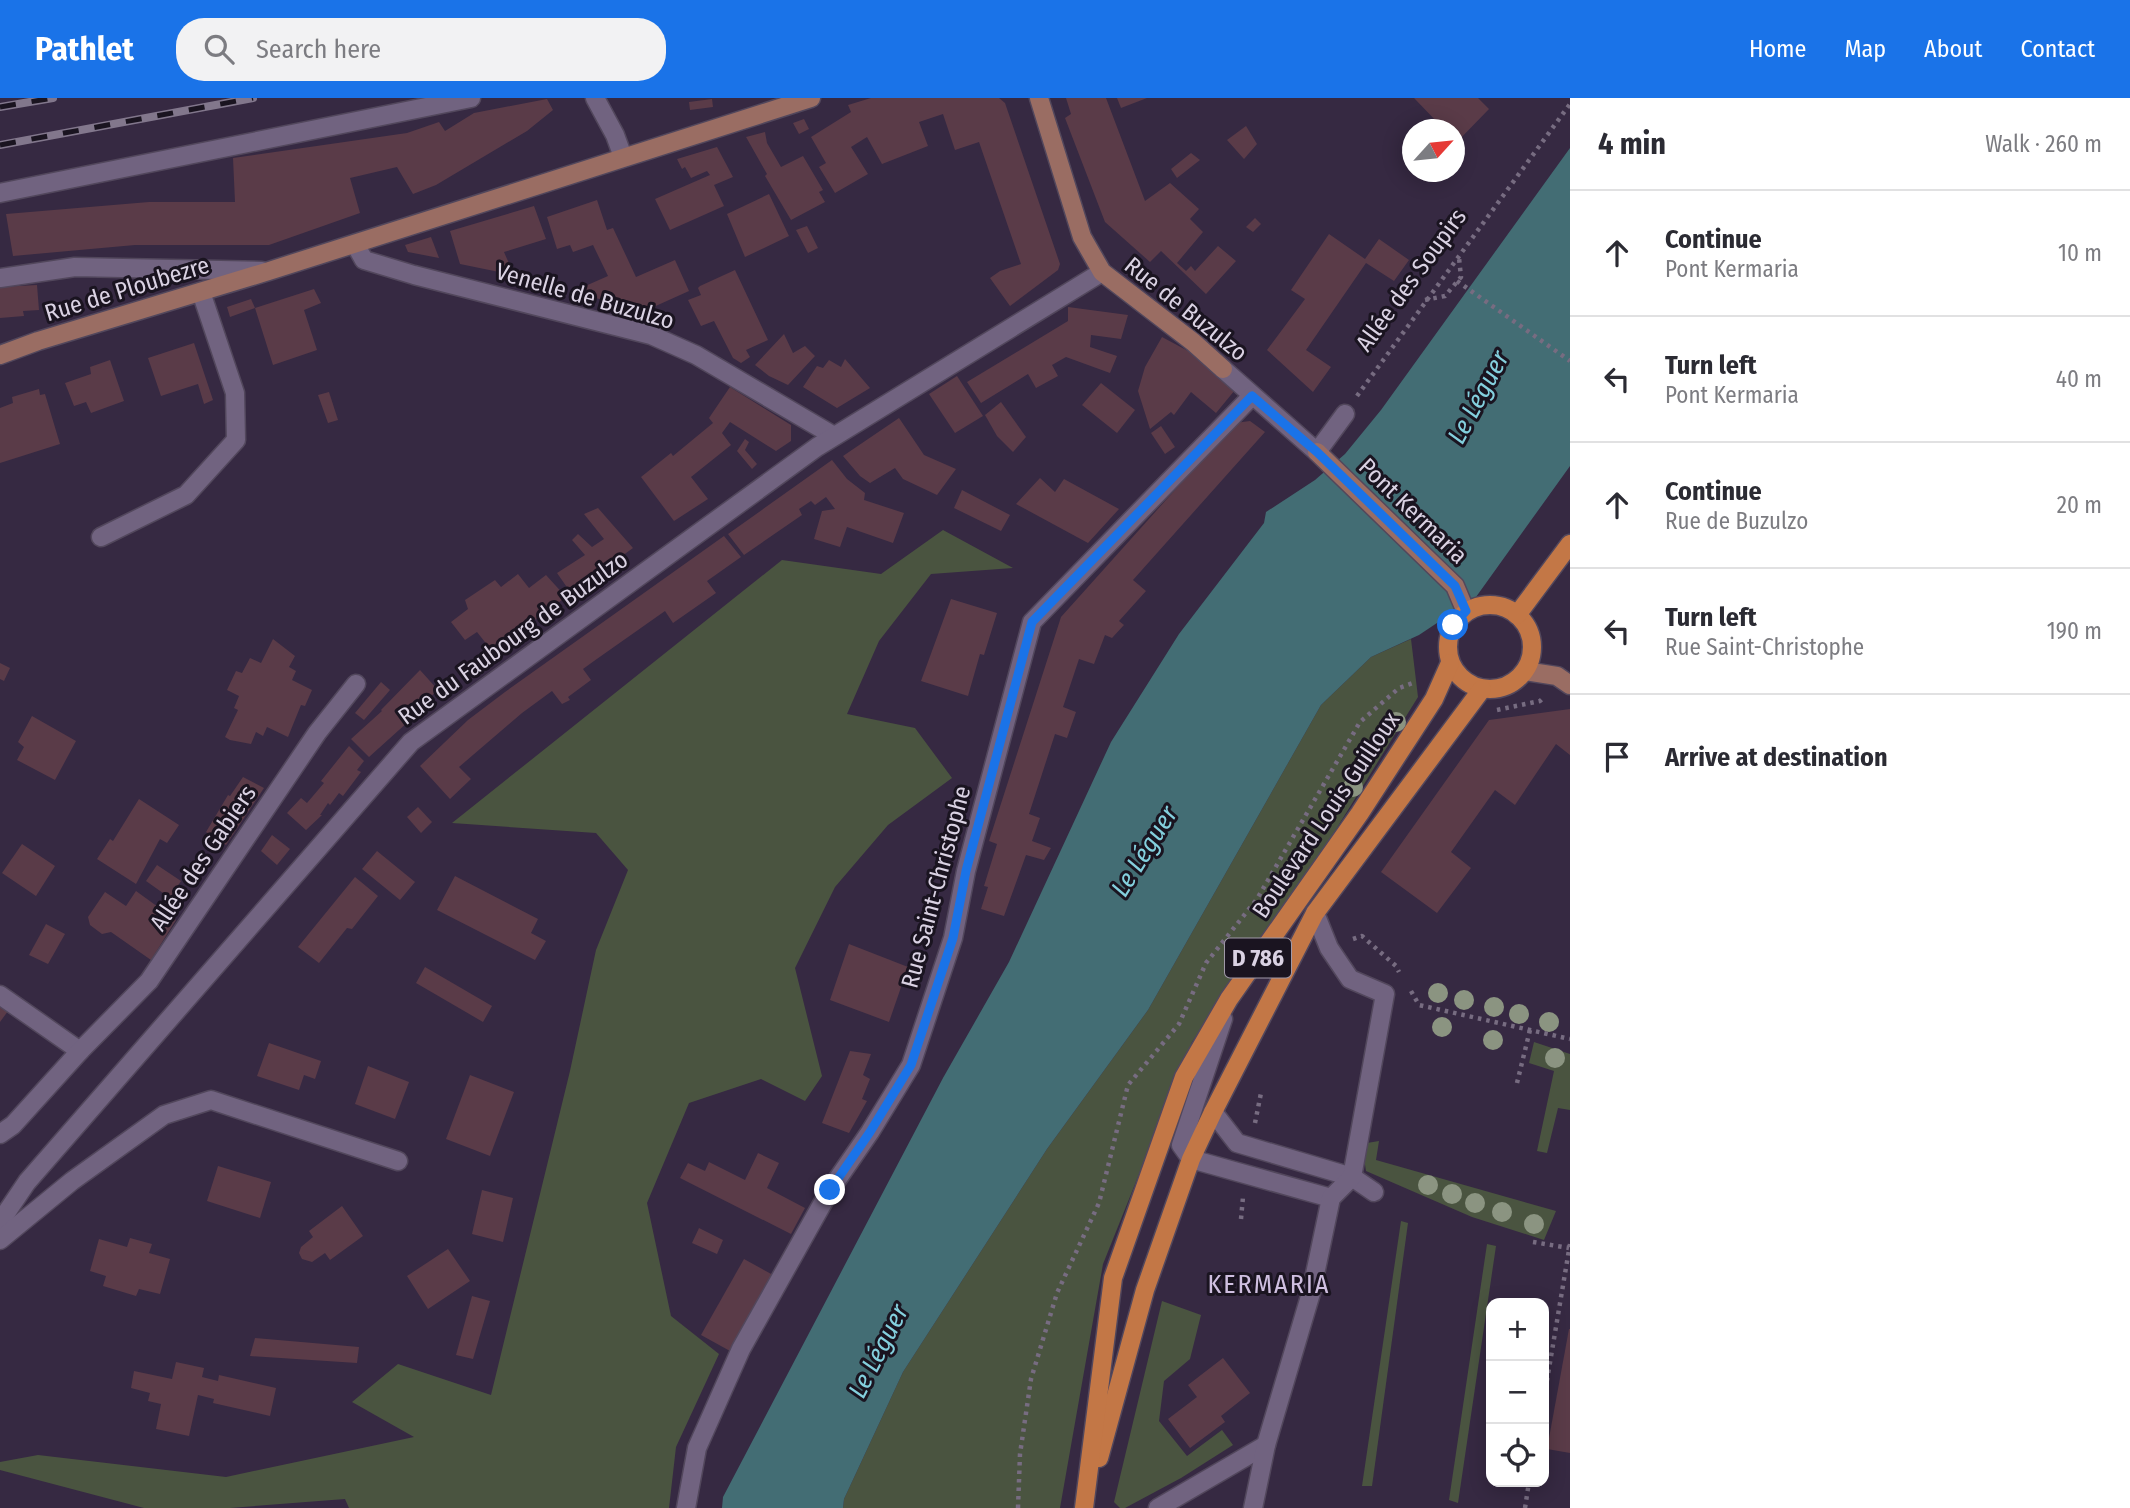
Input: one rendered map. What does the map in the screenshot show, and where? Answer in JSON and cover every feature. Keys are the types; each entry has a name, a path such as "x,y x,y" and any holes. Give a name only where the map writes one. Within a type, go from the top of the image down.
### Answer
{"main road":[{"name":"Rue de Ploubezre","path":"0,355 811,98"},
{"name":"Rue de Buzulzo","path":"1039,98 1082,237 1102,272 1193,342 1223,369"},
{"name":"Pont Kermaria","path":"1317,452 1455,586 1466,611"},
{"path":"1517,615 1570,544"},
{"path":"1481,605 1507,607 1517,615 1529,631 1532,645 1531,658 1525,671 1514,682 1499,689 1482,690 1468,685 1457,675 1450,663 1447,644 1453,625 1466,611 1481,605"},
{"name":"Boulevard Louis Guilloux","path":"1085,1508 1113,1278 1184,1076 1229,999 1360,813 1434,699 1450,663"},
{"path":"1525,671 1557,676 1570,685"},
{"name":"Boulevard Louis Guilloux","path":"1085,1508 1145,1290 1191,1159 1213,1112 1315,914 1482,690"}],"street":[{"path":"0,193 471,98"},
{"path":"595,98 615,135 623,157"},
{"name":"Venelle de Buzulzo","path":"355,244 365,260 651,335 696,355 834,436"},
{"path":"0,278 75,267 269,271"},
{"name":"Rue du Faubourg de Buzulzo","path":"0,1222 6,1205 411,742 834,436 1102,272"},
{"path":"101,537 186,495 236,440 235,393 201,292"},
{"name":"Rue de Buzulzo","path":"1223,369 1317,452"},
{"name":"Rue Saint-Christophe","path":"686,1508 697,1448 741,1349 830,1190 911,1065 953,938 966,871 1032,622 1252,396"},
{"path":"1317,452 1345,414"},
{"name":"Allée des Gabiers","path":"0,1134 13,1125 80,1051 149,981 317,733 356,684"},
{"path":"1253,1508 1266,1445 1311,1293 1331,1198 1352,1177 1385,994 1350,979 1329,948 1315,914"},
{"path":"0,995 80,1051"},
{"path":"1229,999 1181,1145 1191,1159 1331,1198"},
{"path":"0,1240 72,1181 164,1115 211,1100 398,1161"},
{"path":"1213,1112 1237,1143 1352,1177 1374,1192"},
{"path":"1157,1508 1266,1445"}],"path":[{"name":"Allée des Soupirs","path":"1345,414 1425,300 1570,104"},
{"path":"1425,300 1445,296 1461,276 1459,257"},
{"path":"1457,281 1570,361"},
{"path":"1517,1083 1530,1030"},
{"path":"1533,1242 1570,1246 1549,1369"},
{"path":"1525,1508 1528,1487"}],"shaded area":[{"path":"943,530 1013,568 931,574 879,641 847,714 915,728 952,778 888,825 835,887 795,968 822,1076 805,1101 761,1079 689,1103 647,1203 671,1316 719,1354 676,1447 669,1508 349,1508 345,1499 230,1508 144,1508 0,1470 0,1462 38,1455 226,1477 414,1437 352,1402 398,1364 491,1395 570,1071 596,950 628,870 596,833 452,823 782,560 881,574"},
{"path":"1411,639 1418,697 1317,860 1192,1042 1103,1264 1060,1508 843,1508 844,1499 903,1372 1047,1149 1148,1010 1321,705 1371,657"},
{"path":"1534,1042 1570,1054 1570,1110 1558,1108 1547,1153 1537,1151 1554,1071 1529,1063"},
{"path":"1379,1141 1376,1160 1556,1211 1544,1240 1472,1217 1366,1171 1364,1158 1367,1143"},
{"path":"1401,1221 1408,1223 1372,1486 1362,1486"},
{"path":"1487,1244 1496,1246 1488,1298 1486,1298 1486,1314 1458,1503 1449,1500"},
{"path":"1162,1301 1201,1315 1190,1359 1164,1381 1159,1421 1187,1456 1222,1430 1233,1445 1181,1478 1125,1508 1120,1508 1114,1502"}],"water":[{"name":"Le Léguer","path":"1570,148 1570,466 1476,597 1419,635 1371,657 1321,705 1148,1010 1047,1149 903,1372 844,1499 843,1508 722,1508 723,1497 943,1078 1009,962 1111,742 1179,634 1264,523 1266,512 1315,480 1345,454 1381,410"}],"building":[{"path":"871,98 999,98 1005,103 1060,264 1058,270 1010,306 990,278 1000,271 1021,264 979,142 955,150 943,114 919,122 928,146 882,164 867,137 851,147 868,174 835,193 819,167 826,163 811,137 851,112 848,105"},
{"path":"1066,98 1106,98 1145,201 1170,183 1199,209 1190,219 1203,232 1177,263 1186,271 1191,266 1195,271 1218,246 1236,261 1206,294 1161,251 1150,262 1105,222 1065,118 1071,114"},
{"path":"1117,98 1147,98 1121,108"},
{"path":"1414,98 1478,98 1489,109 1465,134 1465,119 1434,119"},
{"path":"547,99 553,110 527,131 436,185 413,194 397,167 350,178 360,213 269,245 135,245 13,256 6,214 149,202 235,202 233,158 407,133 439,122 445,131 474,113"},
{"path":"712,99 713,107 690,110 689,102"},
{"path":"804,119 809,129 799,134 793,123"},
{"path":"1246,126 1257,144 1244,159 1227,140"},
{"path":"765,132 767,143 781,167 803,156 823,190 819,192 825,202 791,220 746,137"},
{"path":"717,147 733,177 714,185 724,206 670,230 655,199 710,175 707,171 691,178 677,159"},
{"path":"1191,153 1200,160 1177,178 1171,169"},
{"path":"769,194 789,236 745,257 727,214"},
{"path":"597,200 607,230 613,228 636,277 675,260 689,291 649,309 652,316 587,295 583,287 608,276 593,245 573,252 570,245 557,249 547,217"},
{"path":"534,206 546,239 504,252 514,275 460,264 450,231"},
{"path":"1255,218 1261,224 1253,232 1246,227"},
{"path":"807,226 818,248 808,253 796,230"},
{"path":"1329,234 1365,259 1379,239 1409,260 1394,281 1366,263 1306,350 1331,367 1313,392 1267,350 1305,299 1291,290"},
{"path":"431,237 439,258 408,252 405,245"},
{"path":"735,270 768,340 746,350 750,357 741,363 733,358 714,321 701,326 688,300 701,295 698,288 700,286"},
{"path":"37,285 39,310 23,311 24,316 0,318 0,287"},
{"path":"314,289 321,303 304,310 317,350 273,365 255,308"},
{"path":"251,299 255,308 230,317 227,307"},
{"path":"1068,307 1128,315 1121,339 1091,335 1090,347 1117,356 1110,373 1066,357 1052,365 1058,376 1036,388 1028,374 981,403 967,382 1068,321"},
{"path":"784,334 793,353 805,346 815,356 788,385 769,376 755,365"},
{"path":"1162,337 1190,352 1235,390 1216,413 1191,392 1174,415 1171,412 1150,429 1138,391 1145,367"},
{"path":"194,343 213,400 204,404 198,384 161,396 148,358"},
{"path":"845,359 870,388 837,408 803,387 817,366 823,368 829,360 841,367"},
{"path":"110,360 124,401 91,413 86,402 74,406 65,383 91,374 90,367"},
{"path":"957,376 983,416 955,433 929,394"},
{"path":"1101,383 1135,410 1117,433 1082,405"},
{"path":"730,387 791,425 791,441 776,451 730,422 722,433 731,445 691,477 708,499 674,521 641,477 671,453 673,456 713,423 709,418"},
{"path":"39,389 40,395 45,394 60,444 0,463 0,408 13,403 12,397"},
{"path":"329,392 338,420 328,423 318,395"},
{"path":"1001,402 1026,437 1013,452 997,436 985,415"},
{"path":"899,418 924,455 956,469 937,495 903,479 895,468 870,483 860,476 843,456"},
{"path":"1250,421 1265,432 1133,580 1146,591 1119,621 1124,625 1112,638 1105,635 1094,664 1079,659 1063,707 1076,712 1067,738 1055,734 1029,814 1040,818 1032,841 1051,848 1044,860 1026,855 1004,916 981,909 988,887 984,886 997,844 989,841 1061,617 1235,423"},
{"path":"1161,426 1175,447 1165,454 1151,433"},
{"path":"745,439 749,442 745,450 757,464 752,469 737,451"},
{"path":"832,460 847,479 865,493 864,500 904,513 893,543 847,527 840,547 814,539 822,511 835,509 826,497 815,505 811,501 799,509 802,515 744,555 728,534"},
{"path":"1040,478 1055,492 1064,479 1119,509 1088,543 1016,504"},
{"path":"962,490 1010,515 1001,531 954,508"},
{"path":"598,508 633,548 571,593 557,573 585,555 572,540 578,534 592,547 604,539 584,514"},
{"path":"724,536 741,557 707,581 716,593 673,623 665,611 583,669 591,680 568,697 570,700 562,704 552,691 522,713 459,767 471,779 450,799 420,766 468,720 505,692"},
{"path":"518,574 529,588 546,575 566,597 492,651 477,632 465,640 451,622 468,609 465,600 495,580 501,587"},
{"path":"951,599 997,613 984,655 980,654 968,696 921,681"},
{"path":"273,639 295,656 289,667 296,671 292,680 312,690 305,706 301,705 288,737 267,727 263,736 256,732 251,744 230,740 225,737 238,710 234,708 239,696 227,690 236,671 242,673 250,658 261,663"},
{"path":"0,663 10,668 4,681 0,679"},
{"path":"420,670 438,690 417,709 419,712 369,757 351,739 382,711"},
{"path":"381,682 390,690 364,720 355,713"},
{"path":"1570,709 1570,755 1556,744 1515,805 1495,790 1451,852 1471,868 1437,913 1381,872 1489,720"},
{"path":"32,716 76,741 55,780 17,760 24,747 18,742"},
{"path":"349,746 364,761 357,770 361,772 343,796 339,793 330,805 328,803 322,815 306,830 287,813 301,798 307,803"},
{"path":"243,777 264,788 226,845 206,832 228,795 230,796"},
{"path":"139,799 179,825 167,843 160,839 136,884 97,859 110,839 113,841"},
{"path":"418,807 432,822 421,833 407,817"},
{"path":"272,835 290,849 277,865 261,851"},
{"path":"22,844 55,866 36,896 2,873"},
{"path":"377,851 415,882 400,900 362,869"},
{"path":"157,865 181,881 170,898 146,881"},
{"path":"455,876 538,919 531,933 546,941 535,960 437,910"},
{"path":"355,877 378,896 352,929 347,928 319,963 298,947"},
{"path":"136,891 176,920 151,960 111,932 102,934 90,925 88,917 105,892 126,906"},
{"path":"46,924 65,934 48,964 29,955"},
{"path":"849,944 908,967 889,1022 830,1000"},
{"path":"425,967 492,1006 483,1022 416,983"},
{"path":"0,1006 8,1011 0,1022"},
{"path":"269,1043 321,1061 315,1079 304,1075 299,1090 257,1076"},
{"path":"850,1051 871,1054 863,1075 870,1079 862,1099 867,1101 849,1133 822,1123"},
{"path":"368,1066 409,1082 395,1119 355,1104"},
{"path":"470,1075 514,1092 490,1156 446,1139"},
{"path":"758,1153 779,1163 767,1188 805,1208 791,1234 680,1178 688,1163 705,1171 709,1162 745,1180"},
{"path":"218,1166 271,1182 260,1218 207,1201"},
{"path":"482,1190 513,1198 503,1242 472,1234"},
{"path":"342,1206 363,1236 330,1260 325,1253 312,1262 302,1259 299,1253 301,1247 313,1237 309,1231"},
{"path":"699,1228 723,1240 717,1254 692,1243"},
{"path":"130,1238 152,1244 149,1253 170,1259 160,1294 139,1289 136,1296 103,1286 106,1276 90,1271 99,1239 127,1247"},
{"path":"448,1249 470,1281 428,1309 407,1276"},
{"path":"744,1259 773,1275 730,1351 701,1335"},
{"path":"472,1296 490,1301 473,1359 456,1355"},
{"path":"1570,1329 1570,1453 1549,1449"},
{"path":"255,1338 359,1347 357,1363 250,1356"},
{"path":"1223,1358 1250,1393 1221,1416 1225,1422 1190,1448 1168,1419 1197,1397 1188,1385"},
{"path":"176,1362 204,1368 202,1377 218,1381 219,1375 276,1388 270,1416 213,1403 214,1399 198,1395 189,1436 156,1429 161,1404 148,1401 150,1393 131,1388 134,1371 172,1379"}],"railway":[{"path":"0,107 53,98"},
{"path":"0,145 253,98"}],"district":[{"name":"KERMARIA","path":"1269,1284"}],"route":[{"path":"830,1190 911,1065 953,938 966,871 1032,622 1252,396 1317,452 1455,586 1466,611 1453,625"}]}
